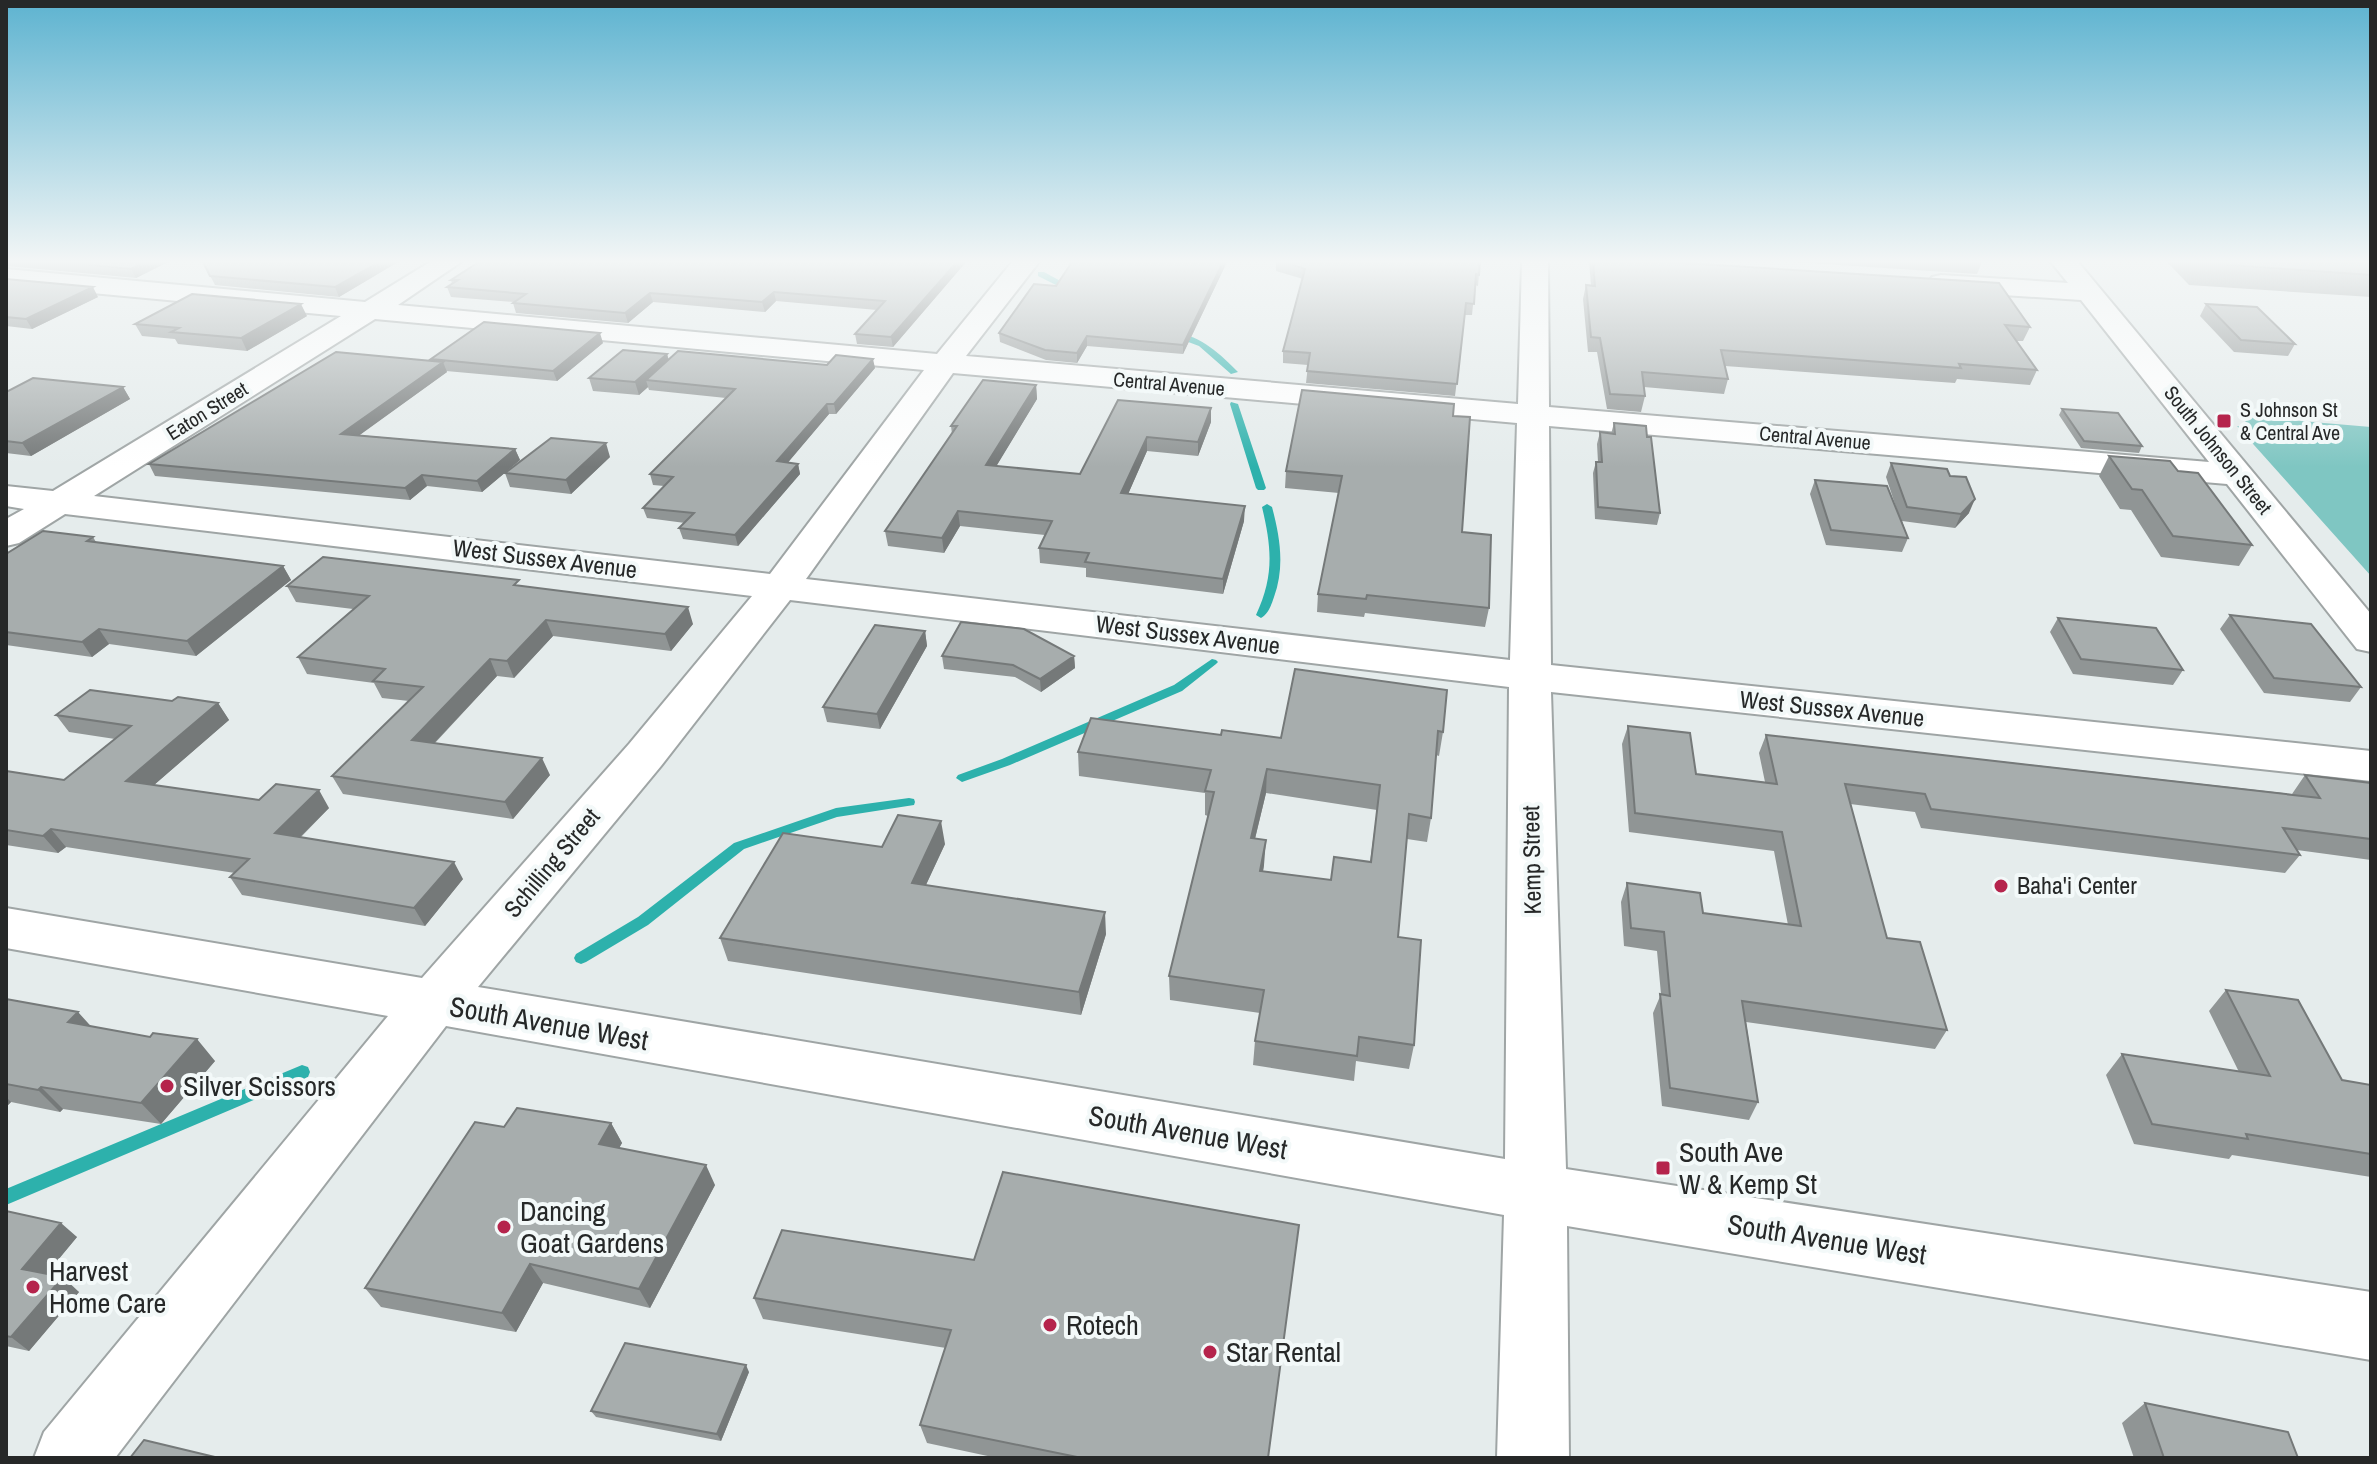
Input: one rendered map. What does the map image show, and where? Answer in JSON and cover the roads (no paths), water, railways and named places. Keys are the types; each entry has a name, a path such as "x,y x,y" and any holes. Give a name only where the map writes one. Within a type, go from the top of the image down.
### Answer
{"street":[{"name":"Eaton Street","path":"6,535 336,330"},
{"name":"Central Avenue","path":"604,330 945,363 2237,475"},
{"name":"Schilling Street","path":"70,1458 384,1060 645,755 781,586 971,330"},
{"name":"Kemp Street","path":"1533,1458 1536,1108 1530,675 1535,330"},
{"name":"South Johnson Street","path":"2120,330 2371,640"},
{"name":"West Sussex Avenue","path":"6,496 1530,675 2371,766"},
{"name":"South Avenue West","path":"6,928 1533,1192 2371,1326"}],"waterway":[{"path":"1178,335 1202,344 1234,372"},
{"path":"1234,404 1261,488"},
{"path":"1261,615 1272,587 1276,562 1267,507"},
{"path":"962,778 1178,688 1212,662"},
{"path":"581,958 643,921 739,846 836,813 909,802"},
{"path":"6,1197 302,1072"}],"place":[{"name":"S Johnson St & Central Ave","path":"2224,421"},
{"name":"Baha'i Center","path":"2001,886"},
{"name":"Silver Scissors","path":"167,1086"},
{"name":"South Ave W & Kemp St","path":"1663,1168"},
{"name":"Dancing Goat Gardens","path":"504,1227"},
{"name":"Harvest Home Care","path":"33,1287"},
{"name":"Rotech","path":"1050,1325"},
{"name":"Star Rental","path":"1210,1352"}]}
